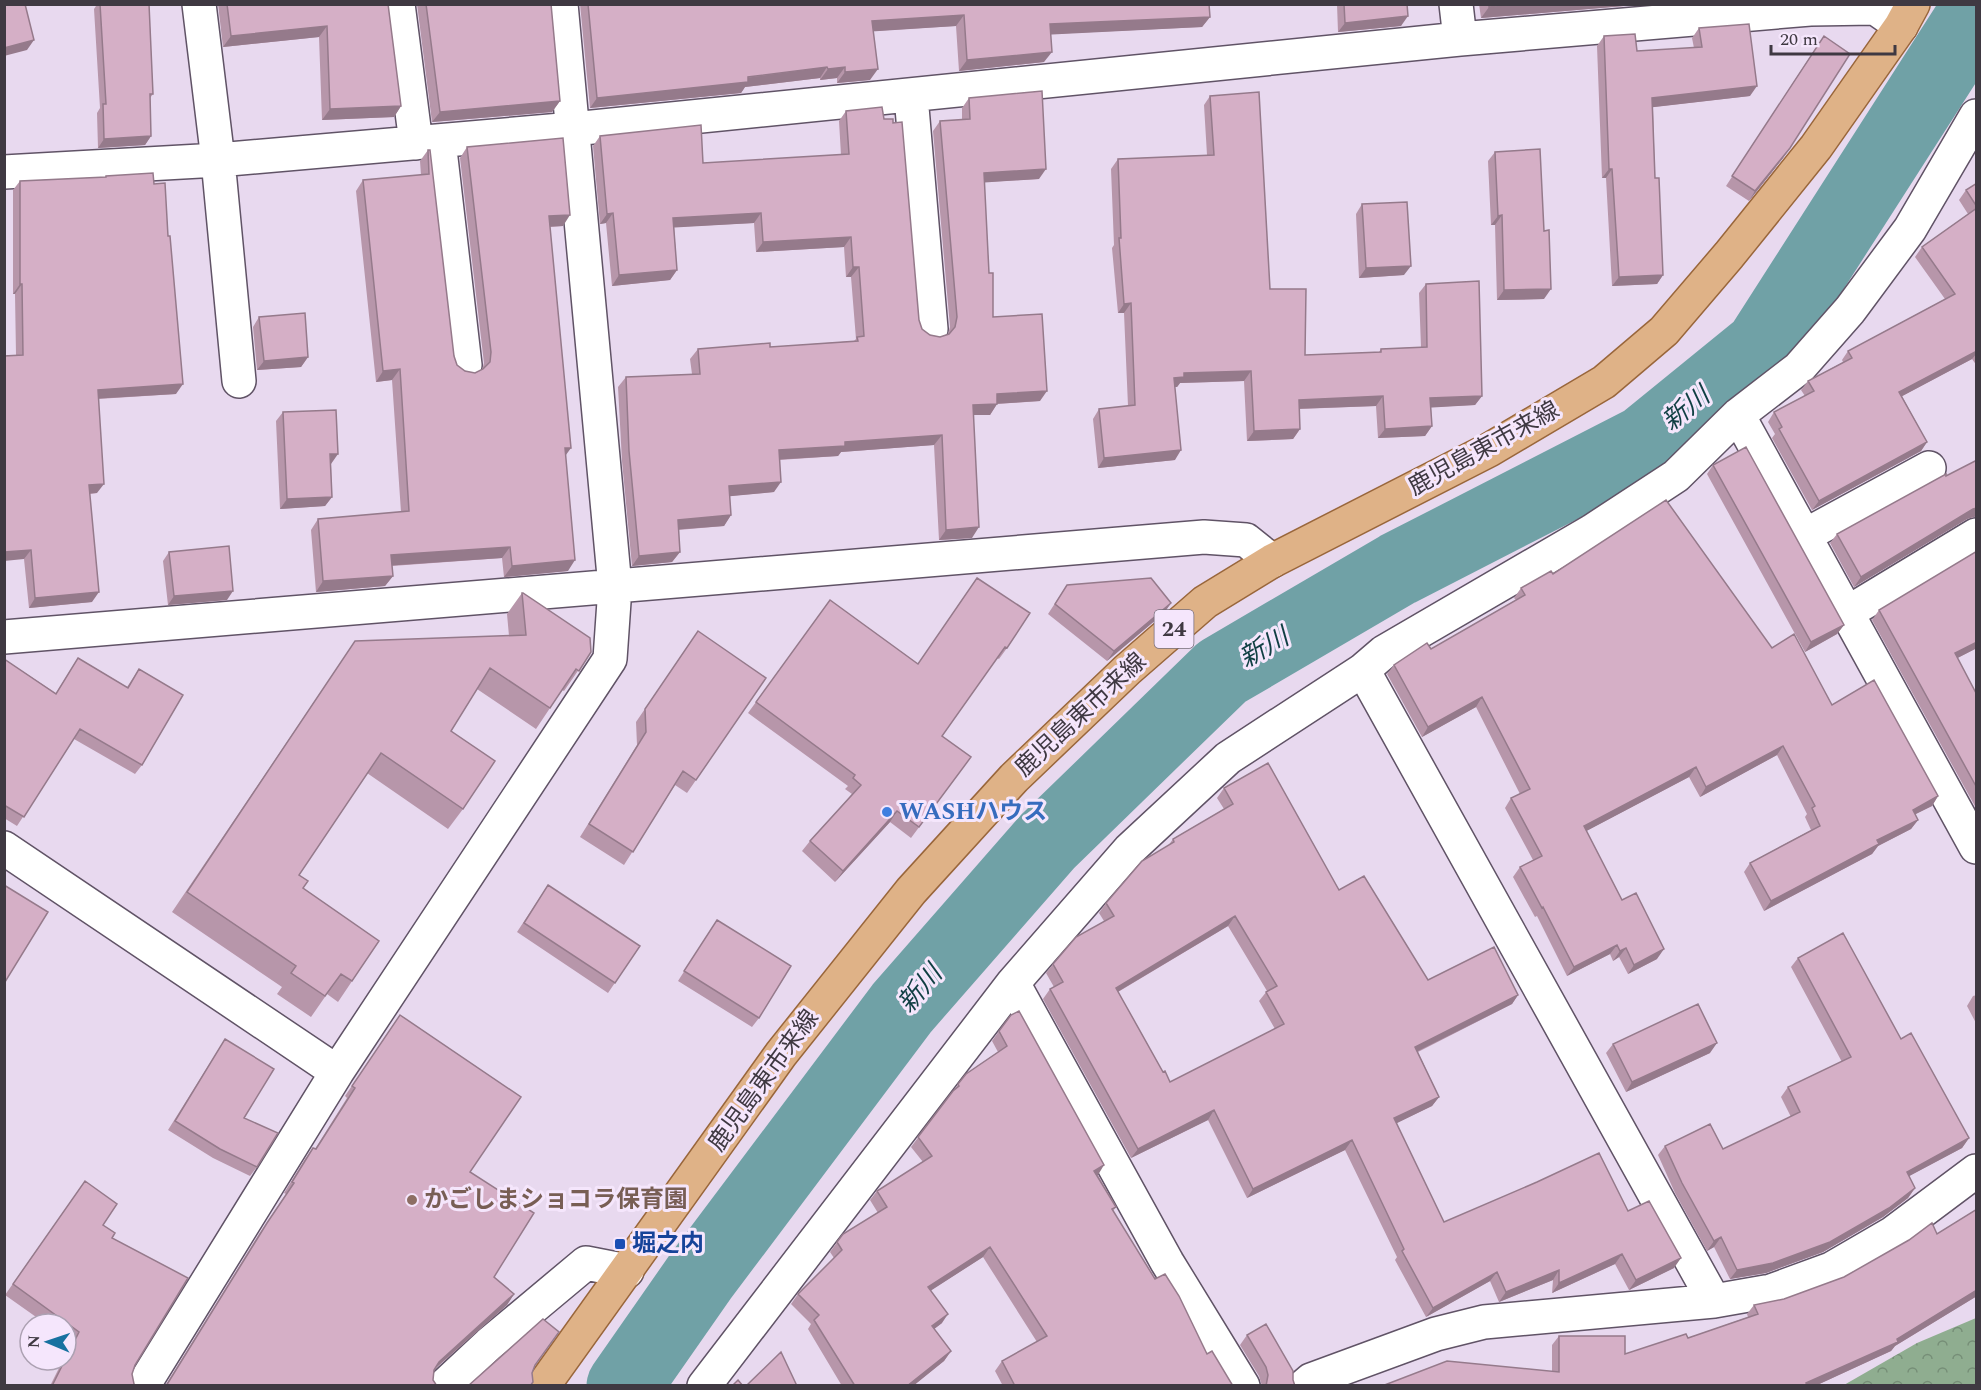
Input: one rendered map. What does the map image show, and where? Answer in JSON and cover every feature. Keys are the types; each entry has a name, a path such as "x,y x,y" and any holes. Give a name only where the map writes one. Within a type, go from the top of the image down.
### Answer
{"main road":[{"name":"鹿児島東市来線","path":"543,1386 781,1054 910,891 1014,778 1127,670 1206,602 1272,561 1489,450 1604,382 1664,331 1816,147 1907,15"}],"street":[{"path":"199,4 218,160 238,381"},
{"path":"398,4 428,142 465,365"},
{"path":"143,1386 336,1072 610,659 615,587 561,4"},
{"path":"1456,4 1460,39"},
{"path":"4,172 218,160 573,129 1460,39 1810,9 1875,8 1907,15"},
{"path":"911,96 931,329"},
{"path":"704,1386 1013,983 1129,850 1228,758 1363,670 1384,652 1592,531 1676,476 1738,415 1799,368 1850,310 1910,229 1977,116"},
{"path":"1738,415 1974,836"},
{"path":"1804,536 1929,468"},
{"path":"1847,613 1977,535"},
{"path":"4,637 1204,537 1246,540 1272,561"},
{"path":"1363,670 1714,1301"},
{"path":"4,848 336,1072"},
{"path":"1013,983 1167,1262 1243,1386"},
{"path":"1304,1386 1311,1380 1436,1334 1484,1322 1714,1301 1771,1291 1831,1269 1893,1233 1977,1171"},
{"path":"444,1386 489,1344 586,1263 627,1271"}],"green space":[{"path":"1976,1318 1976,1385 1844,1385 1917,1343"}],"building":[{"path":"4,4 25,4 34,40 4,48"},
{"path":"100,4 149,4 153,94 150,94 151,136 104,139 103,104 106,104"},
{"path":"227,4 388,4 401,106 330,109 327,26 231,36"},
{"path":"426,4 551,4 560,101 440,112"},
{"path":"588,4 1209,4 1210,17 1050,24 1052,52 967,60 964,15 872,21 878,69 845,72 845,67 828,69 827,67 748,77 748,82 597,98"},
{"path":"1344,4 1407,4 1408,16 1345,23"},
{"path":"1489,4 1513,4 1489,7"},
{"path":"1749,24 1757,86 1652,98 1655,178 1659,178 1663,275 1619,277 1612,169 1609,169 1604,36 1635,34 1637,51 1702,47 1699,28"},
{"path":"1824,36 1850,54 1790,148 1755,191 1732,176"},
{"path":"1042,91 1046,169 984,173 989,273 993,273 993,317 1042,314 1047,391 997,394 997,404 973,405 979,527 946,530 942,435 845,442 845,446 779,450 781,482 729,486 731,515 678,520 680,552 639,556 629,451 626,377 700,374 698,349 770,343 770,347 858,341 857,337 864,336 859,267 853,267 851,237 763,242 761,213 673,218 677,270 619,275 613,213 607,214 600,136 701,125 703,163 849,154 846,111 882,107 884,119 893,119 893,123 902,122 919,320 922,329 930,335 940,337 949,334 955,327 957,317 940,121 970,119 969,98"},
{"path":"1259,92 1270,289 1306,289 1305,355 1381,352 1381,349 1427,347 1426,284 1479,281 1482,396 1430,398 1432,426 1385,429 1383,396 1299,400 1300,429 1254,431 1251,371 1184,373 1184,377 1174,378 1181,450 1104,458 1099,409 1135,405 1131,303 1124,304 1119,238 1121,238 1118,159 1214,155 1210,96"},
{"path":"563,138 570,215 549,216 571,448 565,448 575,560 512,566 510,547 391,555 393,576 323,581 318,519 409,511 400,369 383,371 363,180 429,174 428,150 430,150 454,356 457,365 465,371 475,373 490,362 491,352 467,147"},
{"path":"1540,149 1544,231 1549,230 1551,289 1504,290 1502,215 1498,216 1495,152"},
{"path":"153,173 154,184 165,183 183,384 98,390 104,484 89,485 99,592 35,598 31,550 4,552 4,356 23,355 20,181"},
{"path":"1977,183 1977,207 1966,190"},
{"path":"1407,202 1411,266 1366,268 1362,204"},
{"path":"1977,208 1977,351 1899,392 1927,442 1819,501 1779,429 1782,427 1774,412 1814,391 1808,381 1852,358 1848,351 1955,294 1922,247"},
{"path":"305,313 308,357 264,361 259,317"},
{"path":"336,410 338,454 330,454 332,497 287,499 283,412"},
{"path":"1746,447 1844,625 1811,642 1713,465"},
{"path":"1977,460 1977,508 1861,577 1837,534 1946,474 1946,476"},
{"path":"1666,500 1772,648 1794,634 1832,705 1874,680 1938,796 1913,810 1918,820 1877,840 1879,844 1771,901 1750,863 1820,826 1812,808 1815,806 1783,746 1706,787 1696,767 1584,826 1622,900 1636,893 1664,949 1634,965 1626,948 1620,951 1617,945 1574,967 1520,867 1542,856 1511,798 1530,789 1482,697 1428,727 1394,665 1427,643 1431,649 1525,595 1521,588 1551,571 1553,574"},
{"path":"229,546 233,591 174,596 169,552"},
{"path":"1977,551 1977,642 1955,653 1977,695 1977,788 1879,610"},
{"path":"977,578 1030,613 942,736 971,757 919,827 897,811 843,871 810,841 861,785 853,778 855,775 756,702 830,600 918,664"},
{"path":"1151,578 1171,603 1114,651 1055,604 1067,585"},
{"path":"522,593 590,638 591,652 579,671 576,669 550,708 490,668 451,731 495,761 463,809 381,753 299,875 308,881 303,888 379,941 352,981 341,974 325,996 291,973 296,966 187,892 355,641 526,635"},
{"path":"698,631 766,678 696,780 683,771 633,852 589,824 646,732 645,709"},
{"path":"78,658 128,688 139,669 183,695 142,765 80,729 24,817 4,805 4,659 56,694"},
{"path":"1268,763 1339,890 1364,876 1428,980 1494,947 1518,995 1415,1047 1439,1097 1394,1118 1444,1222 1599,1153 1628,1211 1649,1201 1681,1258 1636,1280 1622,1254 1559,1283 1559,1270 1506,1292 1497,1272 1433,1308 1402,1251 1404,1249 1352,1140 1253,1189 1214,1110 1138,1149 1050,989 1063,982 1053,964 1076,937 1114,916 1106,903 1142,861 1174,842 1173,839 1233,804 1224,788","holes":["1235,916 1277,986 1266,992 1284,1024 1170,1082 1116,988"]},
{"path":"4,885 48,912 5,982 4,982"},
{"path":"548,885 640,946 615,983 524,923"},
{"path":"717,920 791,966 759,1018 684,971"},
{"path":"1843,933 1901,1039 1911,1033 1969,1138 1907,1172 1915,1188 1889,1208 1830,1242 1773,1263 1737,1270 1721,1237 1714,1241 1682,1183 1665,1146 1710,1124 1723,1149 1800,1112 1788,1087 1851,1057 1798,958"},
{"path":"1698,1004 1717,1043 1632,1082 1613,1044"},
{"path":"1019,1011 1104,1165 1094,1171 1116,1207 1112,1209 1155,1279 1165,1274 1179,1296 1207,1354 1212,1351 1233,1386 1015,1386 1002,1361 1047,1336 990,1247 928,1287 948,1314 932,1326 951,1351 907,1386 855,1386 814,1320 819,1315 798,1294 842,1250 837,1242 843,1234 887,1207 877,1191 932,1156 918,1137 966,1074 1007,1046 999,1031 1011,1015"},
{"path":"400,1015 521,1097 470,1172 534,1213 494,1277 514,1294 439,1362 434,1370 433,1380 437,1386 166,1386 294,1183 292,1182 313,1148 316,1149 355,1088 352,1086"},
{"path":"225,1039 274,1069 244,1118 278,1133 257,1167 220,1149 175,1121"},
{"path":"85,1181 117,1204 103,1225 115,1233 112,1238 188,1278 135,1365 132,1374 136,1386 52,1386 59,1372 78,1372 78,1312 52,1312 13,1284"},
{"path":"1977,1209 1977,1290 1897,1339 1898,1342 1806,1383 1807,1386 1382,1386 1447,1361 1559,1372 1559,1336 1625,1336 1625,1354 1686,1334 1688,1338 1758,1314 1754,1305 1784,1299 1844,1277 1909,1240 1932,1223 1937,1234"},
{"path":"543,1319 559,1332 535,1365 532,1373 533,1382 530,1386 468,1386"},
{"path":"1266,1324 1293,1371 1295,1386 1266,1386 1268,1375 1266,1367 1247,1335"},
{"path":"781,1352 797,1386 746,1386"},
{"path":"738,1380 743,1386 732,1386"}],"waterway":[{"name":"新川","path":"624,1386 700,1277 902,1008 1047,842 1222,672 1398,569 1644,443 1762,347 1976,13"}],"place":[{"name":"WASHハウス","path":"887,812"},
{"name":"かごしまショコラ保育園","path":"412,1200"},
{"name":"堀之内","path":"620,1244"}]}
